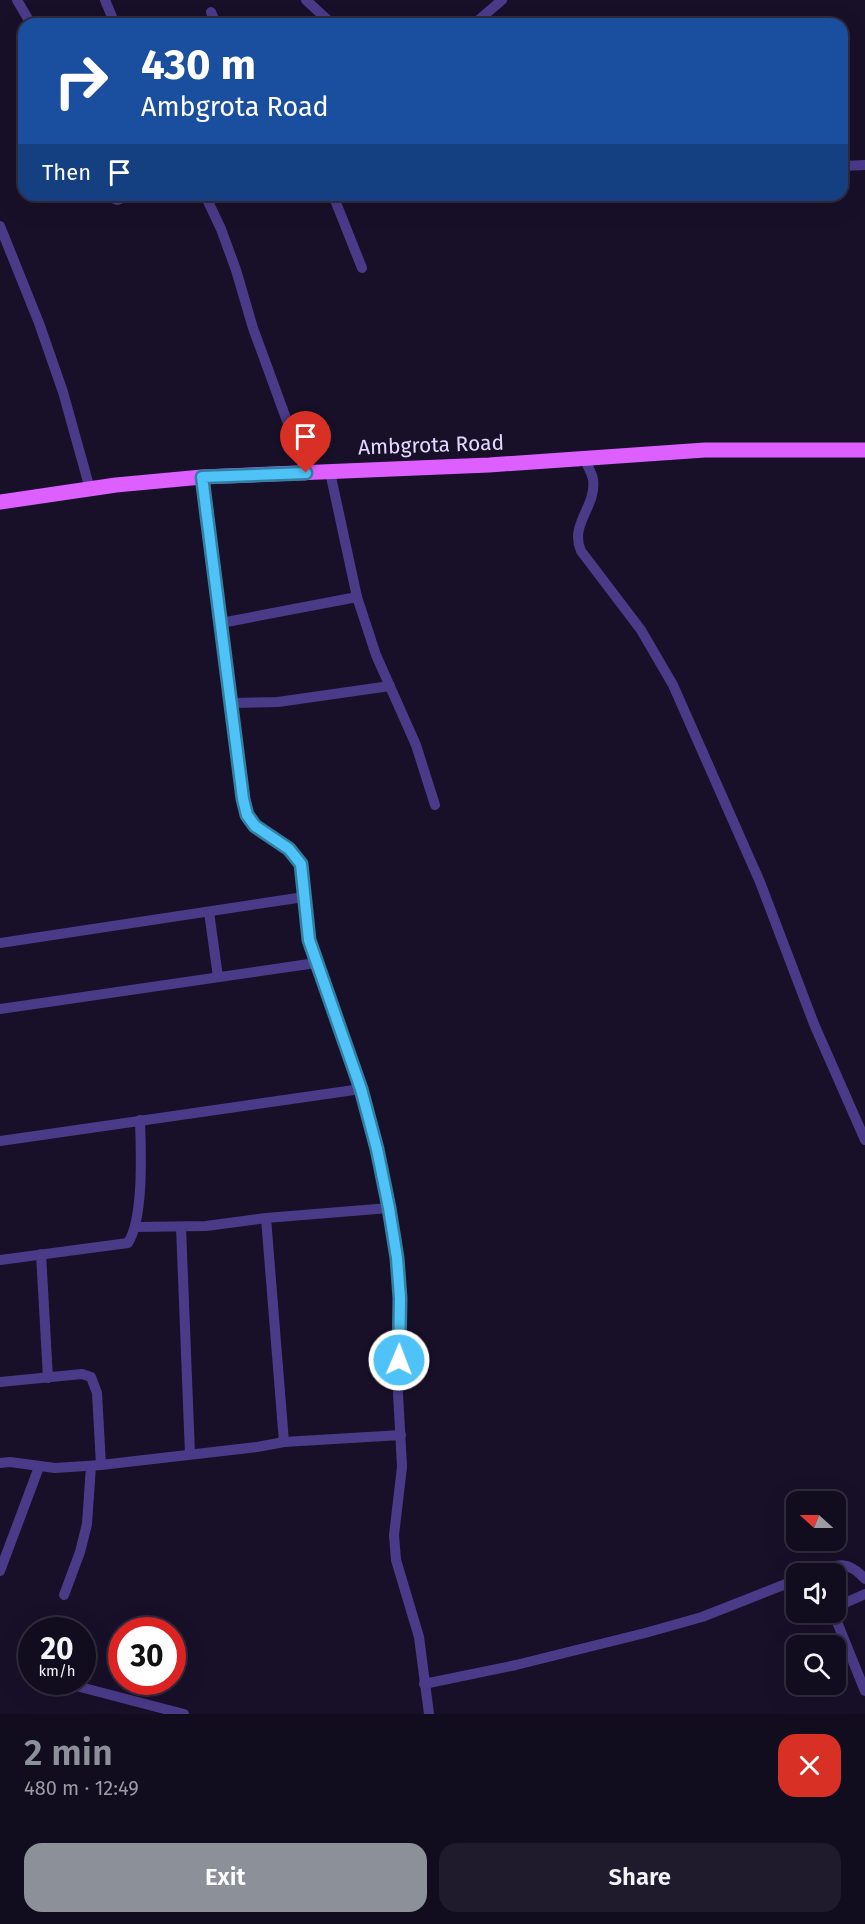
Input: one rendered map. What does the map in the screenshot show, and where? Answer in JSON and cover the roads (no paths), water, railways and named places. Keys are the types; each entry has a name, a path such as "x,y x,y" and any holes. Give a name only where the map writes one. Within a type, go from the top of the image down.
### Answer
{"main road":[{"name":"Ambgrota Road","path":"0,502 90,489 202,477 330,472 705,450 865,450"}],"street":[{"path":"17,0 28,18"},
{"path":"105,0 112,18"},
{"path":"306,0 326,18"},
{"path":"481,18 502,0"},
{"path":"211,12 214,18"},
{"path":"848,166 865,165"},
{"path":"208,201 237,270 255,333 306,473"},
{"path":"335,201 362,268"},
{"path":"0,226 39,323 63,392 90,489"},
{"path":"584,458 593,481 590,503 576,534 581,551 641,630 674,685 760,882 814,1024 865,1140"},
{"path":"330,472 357,597 376,655 416,745 435,805"},
{"path":"202,477 243,799 247,815 255,826 297,856 304,875 309,940 315,963 361,1089 377,1149 389,1208 397,1258 400,1298 398,1393 402,1467 394,1535 396,1560 418,1636 429,1714"},
{"path":"221,623 357,597"},
{"path":"232,703 278,702 390,686"},
{"path":"0,943 304,897"},
{"path":"209,912 218,977"},
{"path":"0,1009 315,963"},
{"path":"0,1141 361,1089"},
{"path":"0,1260 128,1243 135,1227 141,1155 140,1120"},
{"path":"135,1227 181,1227 389,1208"},
{"path":"266,1218 284,1442"},
{"path":"181,1227 190,1454"},
{"path":"41,1254 48,1378"},
{"path":"0,1382 82,1374 91,1377 95,1384 96,1465 87,1524 64,1595"},
{"path":"0,1463 10,1462 39,1467 96,1465 284,1442 400,1435"},
{"path":"0,1571 39,1467"},
{"path":"846,1565 865,1579"},
{"path":"424,1684 645,1634 702,1617 786,1584"},
{"path":"846,1603 865,1594"},
{"path":"837,1623 865,1691"},
{"path":"96,1691 184,1714"}]}
